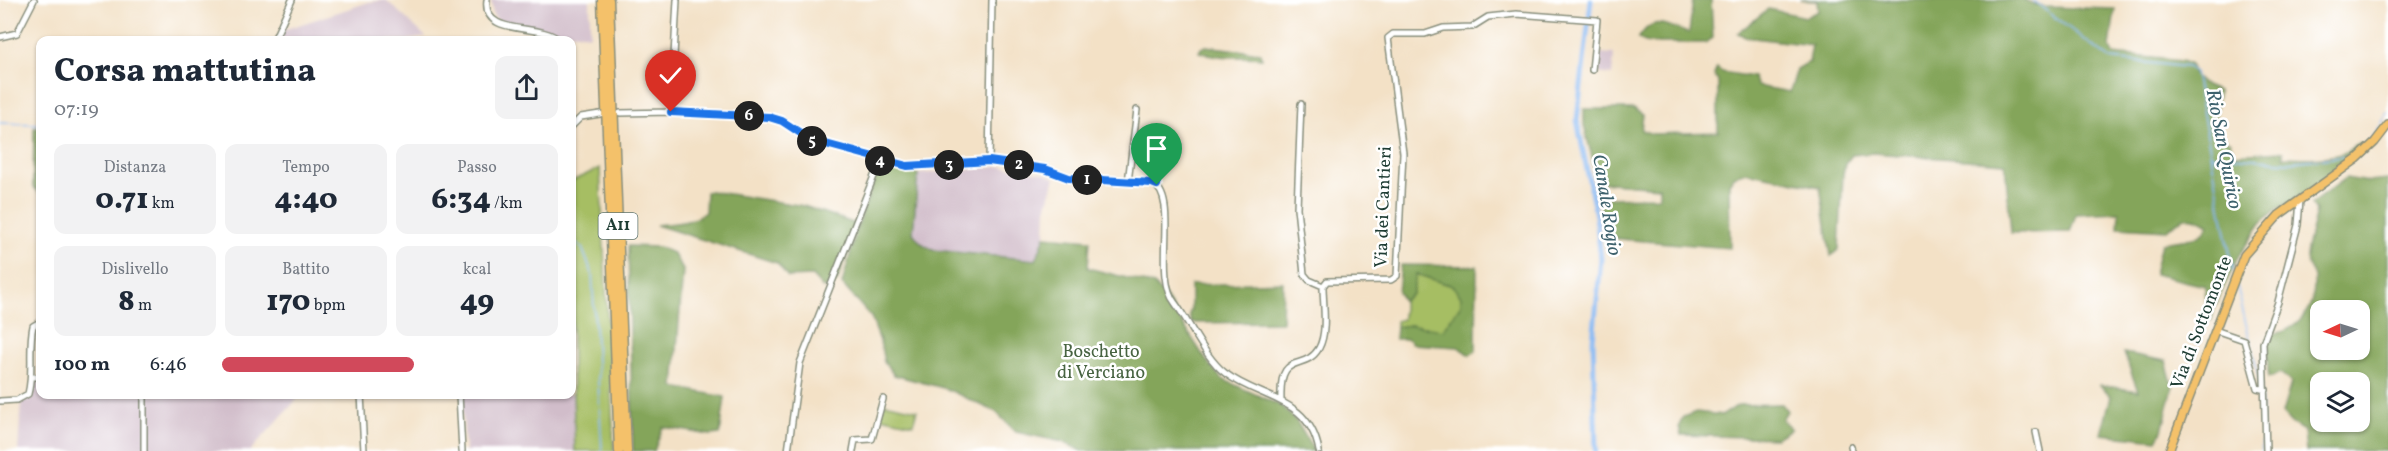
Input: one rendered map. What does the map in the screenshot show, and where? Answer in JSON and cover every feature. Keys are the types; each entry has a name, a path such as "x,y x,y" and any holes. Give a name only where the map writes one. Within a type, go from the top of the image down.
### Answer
{"highway":[{"name":"A11","path":"602,0 620,451"},
{"name":"A11","path":"609,0 627,451"}],"main road":[{"name":"Via di Sottomonte","path":"2169,451 2244,255 2279,215 2357,159 2388,125"}],"street":[{"path":"0,37 17,33 34,0"},
{"path":"276,36 292,0"},
{"path":"488,0 490,16 499,25 541,31 551,36"},
{"path":"671,112 677,0"},
{"path":"989,161 992,0"},
{"name":"Via dei Cantieri","path":"1323,286 1331,279 1391,280 1397,276 1403,153 1388,38 1394,34 1425,34 1443,28 1466,28 1488,17 1516,14 1594,20 1598,24 1592,70"},
{"path":"1281,400 1282,378 1286,368 1316,352 1321,345 1324,329 1323,286 1309,280 1305,274 1297,199 1301,104"},
{"path":"1128,182 1137,110"},
{"path":"620,113 671,112 769,117 782,121 811,140 880,161 925,167 989,161 1045,169 1069,178 1152,183 1161,190 1165,208 1166,285 1172,300 1225,374 1281,400 1300,414 1313,431 1319,451"},
{"path":"576,120 600,114"},
{"path":"788,451 800,363 880,161"},
{"path":"2266,451 2263,390 2265,331 2278,302 2298,225 2300,201"},
{"path":"0,401 17,400 28,394 32,377 32,334 33,326 36,324"},
{"path":"2215,330 2244,340 2263,390"},
{"path":"144,399 144,451"},
{"path":"361,399 364,451"},
{"path":"459,399 462,451"},
{"path":"853,451 855,440 872,439 883,399"},
{"path":"2036,432 2040,451"}],"shaded area":[{"path":"386,0 425,36 278,36 280,31 369,2"},
{"path":"491,0 590,0 590,35 501,23 493,15"},
{"path":"1599,53 1614,54 1612,75 1597,73"},
{"path":"1001,166 1043,173 1055,178 1046,209 1045,236 1036,260 933,250 921,243 913,233 918,174"},
{"path":"36,379 36,399 297,399 250,451 18,451 21,401 29,396"},
{"path":"462,399 573,399 575,451 465,451"}],"green space":[{"path":"1693,0 1711,0 1713,38 1705,43 1648,43 1638,39 1649,26 1655,24 1667,25 1689,33"},
{"path":"1799,0 2023,0 2043,7 2115,9 2110,47 2113,54 2182,61 2190,65 2196,77 2206,86 2218,91 2215,132 2231,142 2233,154 2283,151 2283,157 2305,158 2334,156 2359,144 2362,144 2362,148 2303,195 2277,209 2261,223 2239,255 2214,309 2212,320 2207,320 2205,286 2154,274 2161,243 2195,237 2206,230 2209,225 2197,219 2186,218 2167,230 2118,227 2119,212 2076,214 2070,232 2011,233 2005,163 1873,153 1852,155 1845,164 1843,174 1839,249 1831,256 1820,187 1746,172 1734,176 1729,183 1730,248 1607,238 1599,198 1659,197 1659,187 1598,182 1584,125 1584,109 1634,109 1643,115 1641,130 1652,134 1718,132 1718,82 1714,75 1717,68 1722,72 1753,77 1757,86 1790,92 1797,69 1809,62 1812,45 1745,37 1738,33 1768,9 1806,17 1818,11 1817,1"},
{"path":"1206,46 1260,53 1262,58 1199,52"},
{"path":"34,128 36,128 36,189 33,186"},
{"name":"Boschetto di Verciano","path":"880,165 918,174 913,233 921,243 933,250 1036,260 1045,236 1090,240 1088,268 1154,285 1165,296 1206,360 1222,379 1281,406 1297,422 1314,451 1082,451 1063,442 1016,432 996,412 947,389 894,375 884,362 880,341 871,317 842,284 858,225"},
{"path":"600,168 614,451 575,451 573,399 576,399 576,179"},
{"path":"2346,178 2368,182 2388,180 2388,451 2306,451 2304,431 2291,423 2282,413 2291,383 2281,373 2268,378 2267,340 2270,334 2280,332 2297,323 2310,305 2310,360 2370,360 2370,300 2312,300 2314,278 2306,260 2316,211 2311,204"},
{"path":"706,192 804,206 856,224 837,282 823,288 812,276 788,277 777,263 656,225 682,222 700,216 705,212"},
{"path":"628,246 659,247 673,253 683,270 674,387 725,397 720,434 710,435 663,427 654,451 633,451"},
{"path":"1401,265 1477,266 1476,350 1470,355 1458,347 1412,344 1408,339 1395,339 1396,327 1411,325 1443,330 1461,305 1461,297 1453,286 1416,274 1412,294 1403,301 1398,292"},
{"path":"1416,274 1453,286 1461,297 1461,305 1443,330 1411,325 1396,327 1396,321 1403,319 1403,301 1412,294"},
{"path":"1283,282 1282,322 1191,323 1189,314 1191,285"},
{"path":"2124,353 2166,361 2173,387 2162,431 2157,440 2101,434 2111,396 2100,385 2138,391"},
{"path":"884,403 917,410 913,424 881,417"},
{"path":"1782,404 1787,411 1782,419 1791,429 1776,438 1681,435 1679,426 1683,417 1696,412 1723,415 1738,405"}],"waterway":[{"name":"Canale Rogio","path":"1591,0 1577,120 1596,216 1601,259 1593,340 1596,451"},
{"name":"Rio San Quirico","path":"2032,0 2110,59 2188,67 2195,72 2233,270"},
{"path":"2210,155 2289,162 2355,156 2377,132 2387,113"},
{"path":"0,123 36,124"},
{"path":"576,243 582,248 592,273 602,451"},
{"name":"Rio San Quirico","path":"2237,286 2261,387"},
{"name":"Rio San Quirico","path":"2261,392 2262,451"}],"route":[{"path":"671,112 769,117 782,121 811,140 880,161 907,166 925,167 989,161 1045,169 1069,178 1157,185"}]}
